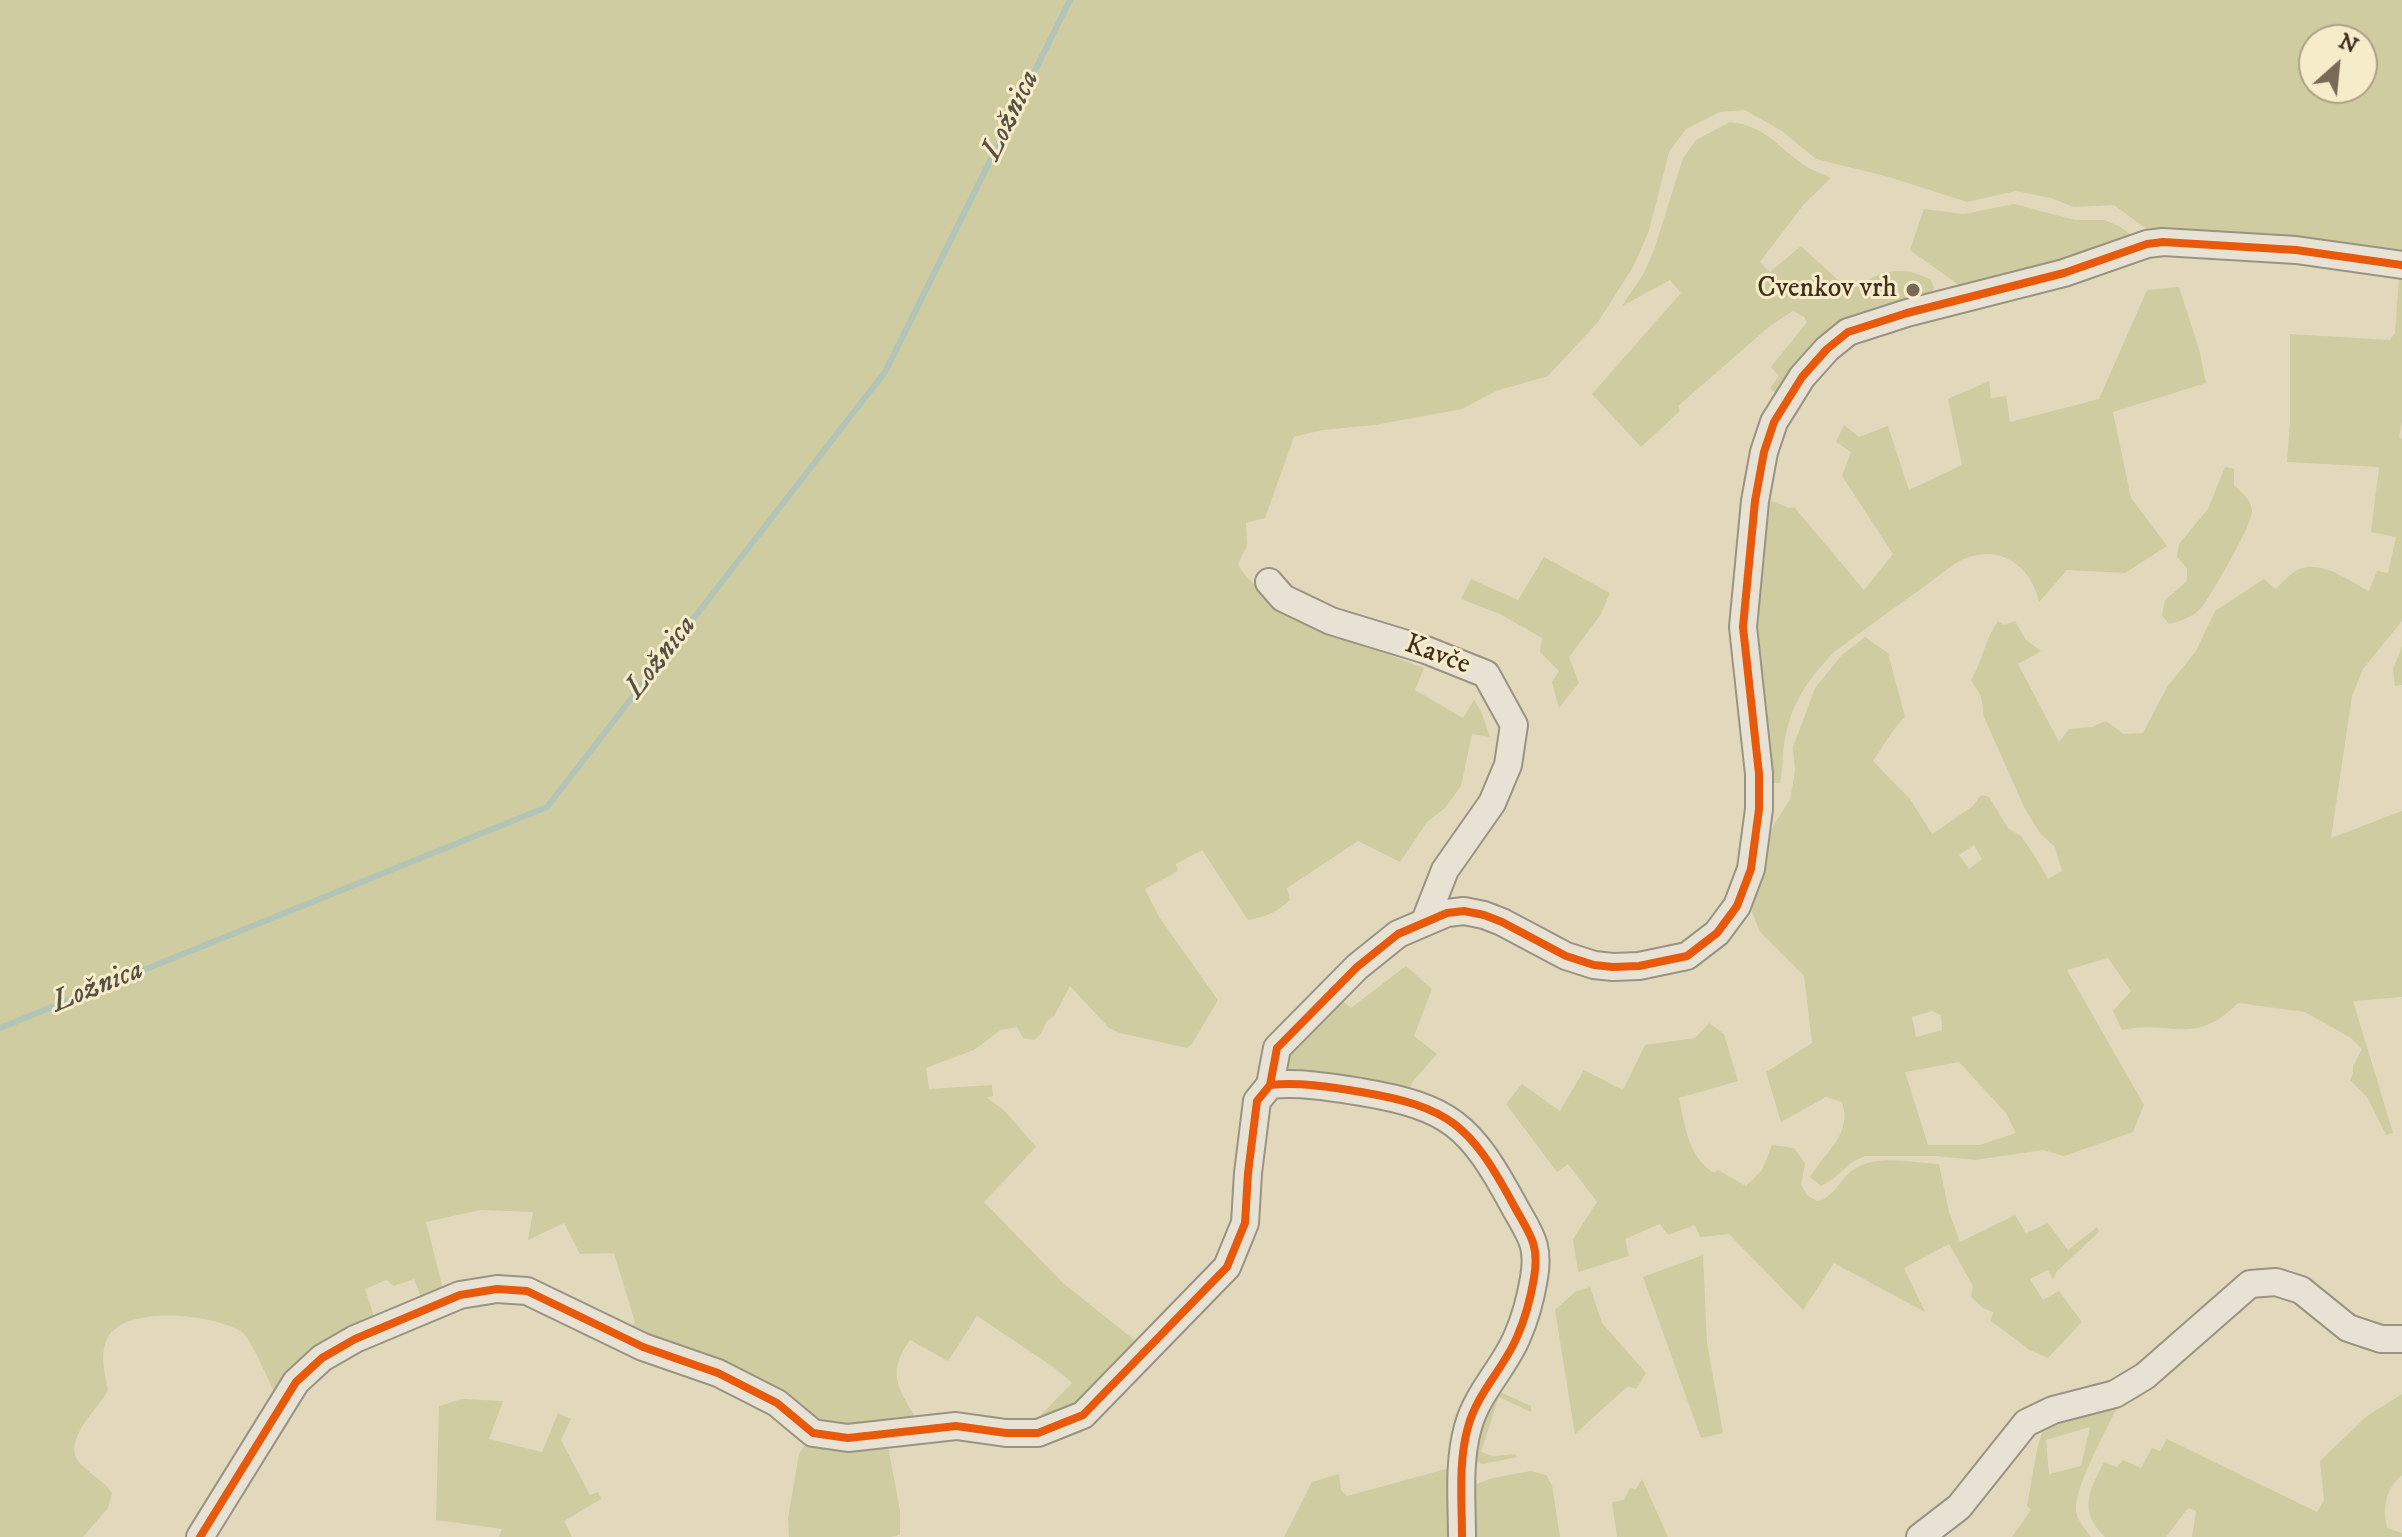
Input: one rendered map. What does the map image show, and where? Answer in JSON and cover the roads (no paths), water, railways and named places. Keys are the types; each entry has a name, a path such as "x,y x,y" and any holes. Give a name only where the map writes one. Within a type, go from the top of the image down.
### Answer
{"street":[{"path":"200,1537 296,1382 322,1358 355,1339 446,1300 497,1289 527,1291 643,1347 718,1373 777,1403 813,1433 848,1438 956,1426 1006,1433 1038,1433 1083,1415 1227,1267 1245,1223 1257,1101 1270,1085 1277,1048 1378,949 1398,934 1425,921 1464,911 1502,922 1566,956 1594,965 1639,966 1687,956 1717,933 1737,906 1751,869 1759,809 1759,774 1743,627 1755,501 1764,452 1774,422 1802,377 1827,349 1848,332 1907,313 2064,273 2147,244 2163,242 2296,250 2402,265"},
{"name":"Kavče","path":"1269,582 1283,598 1331,621 1426,650 1486,674 1514,725 1508,765 1492,803 1445,870 1425,921"},
{"path":"1270,1085 1291,1083 1330,1087 1400,1099 1440,1112 1473,1139 1537,1248 1534,1279 1517,1337 1480,1397 1467,1428 1462,1537"},
{"path":"1920,1537 1959,1507 2026,1423 2053,1410 2115,1394 2145,1376 2250,1284 2276,1282 2301,1290 2348,1328 2381,1339 2402,1339"}],"waterway":[{"name":"Ložnica","path":"0,1028 547,807 885,372 1070,0"}],"place":[{"name":"Cvenkov vrh","path":"1913,290"}]}
